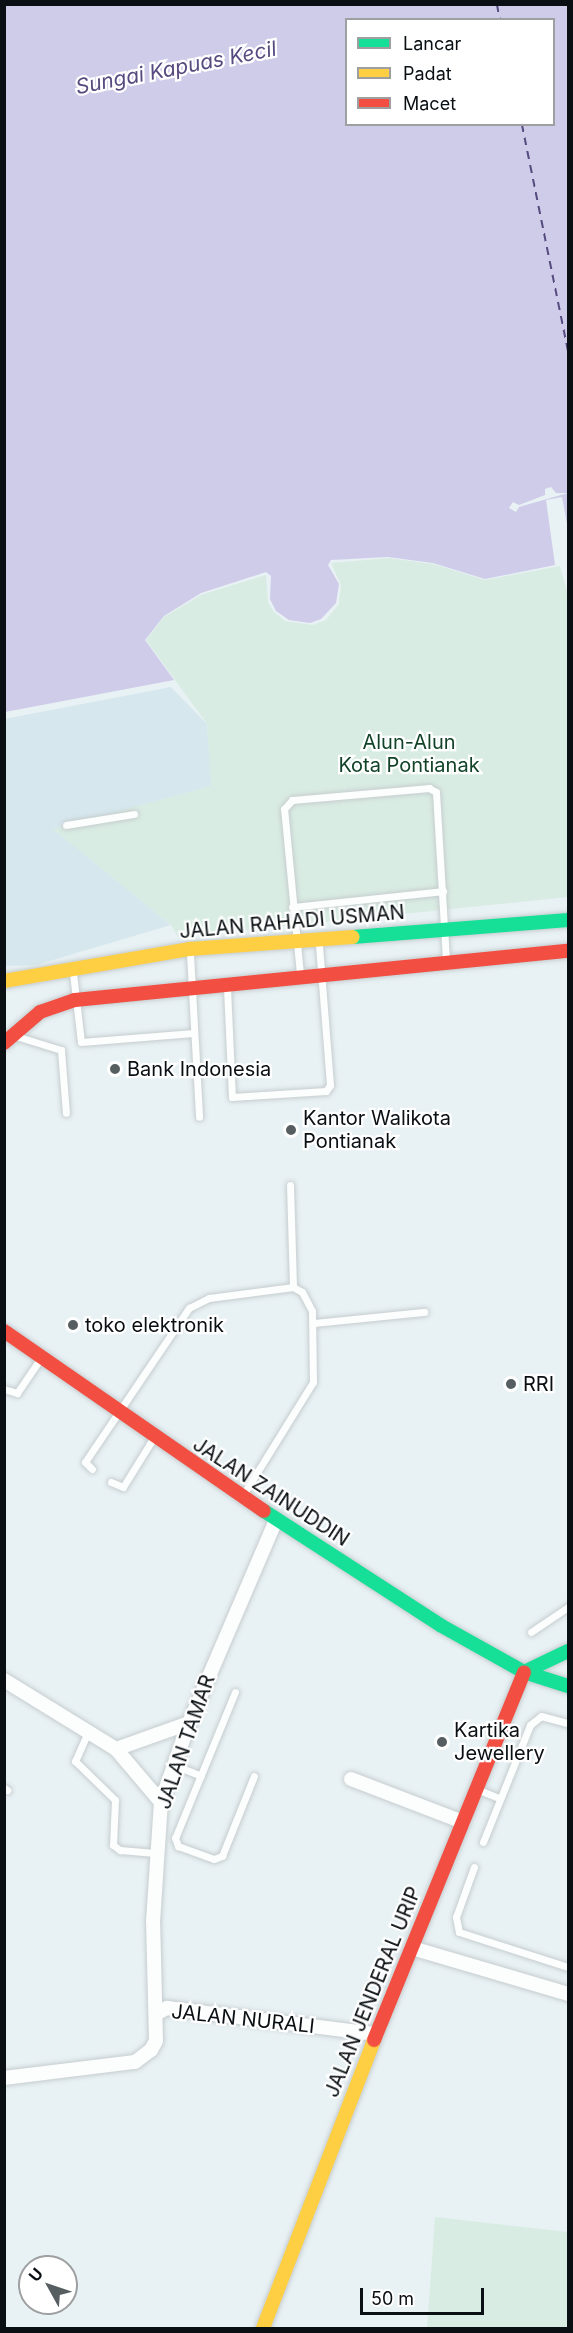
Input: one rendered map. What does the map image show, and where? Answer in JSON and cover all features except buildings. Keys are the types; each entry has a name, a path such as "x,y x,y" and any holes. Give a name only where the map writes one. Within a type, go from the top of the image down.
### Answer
{"main road":[{"name":"JALAN RAHADI USMAN","path":"4,981 21,981 190,949 568,920"},
{"path":"7,1039 40,1012 75,1000 568,951"},
{"name":"JALAN ZAINUDDIN","path":"4,1331 117,1412 276,1520 474,1646 524,1672 568,1686"},
{"path":"524,1672 568,1651"},
{"name":"JALAN JENDERAL URIP","path":"263,2328 376,2034 524,1672"}],"street":[{"name":"JALAN TAMAR","path":"156,2014 153,1922 160,1802 189,1723 276,1520"},
{"path":"4,1680 116,1749 160,1802"},
{"path":"116,1749 189,1723"},
{"path":"351,1779 463,1822"},
{"path":"412,1948 568,1994"},
{"name":"JALAN NURALI","path":"4,2078 135,2062 152,2050 156,2041 156,2014 167,2008 376,2034"}],"lane":[{"path":"300,978 284,809 292,800 433,789 438,796 447,963"},
{"path":"66,825 134,814"},
{"path":"292,907 443,891"},
{"path":"227,985 232,1097 326,1091 330,1085 318,939"},
{"path":"190,949 200,1117"},
{"path":"73,970 80,1039 85,1044 194,1033"},
{"path":"7,1039 61,1050 64,1060 66,1113"},
{"path":"242,1497 310,1390 315,1373 315,1323 309,1302 293,1287 290,1185"},
{"path":"92,1469 85,1462 189,1308 209,1298 293,1287"},
{"path":"315,1323 424,1311"},
{"path":"4,1389 14,1395 17,1393 41,1358"},
{"path":"111,1482 123,1486 154,1437"},
{"path":"531,1632 568,1607"},
{"path":"235,1692 176,1843 214,1859 225,1852 254,1776"},
{"path":"483,1842 499,1798 534,1719 549,1716 568,1723"},
{"path":"88,1732 75,1761 116,1800 113,1845 120,1850 158,1853"},
{"path":"174,1765 201,1776"},
{"path":"476,1789 499,1798"},
{"path":"474,1867 456,1917 459,1932 568,1967"}],"shaded area":[{"path":"171,687 207,724 212,787 54,829 171,925 36,965 5,966 4,719"}],"green space":[{"name":"Alun-Alun Kota Pontianak","path":"388,558 433,564 485,580 560,566 568,594 568,897 178,937 171,925 53,829 211,786 207,724 146,640 164,617 201,595 266,575 268,602 274,612 285,621 313,625 326,620 339,604 341,585 331,563"},
{"path":"435,2217 568,2232 568,2328 427,2328"}],"water":[{"name":"Sungai Kapuas Kecil","path":"5,5 568,5 568,529 562,497 546,500 555,565 485,579 433,563 388,557 331,560 328,565 339,584 336,603 321,619 310,623 289,620 276,611 270,599 271,576 266,572 201,593 164,616 145,640 174,680 5,712"}],"pier":[{"path":"551,487 556,493 568,493 519,507 516,512 509,508 513,502 519,505 545,495 545,489"}],"ferry route":[{"path":"497,4 500,18"},
{"path":"522,126 568,351"}],"traffic: fast":[{"path":"353,937 568,920"},
{"path":"264,1511 440,1625 524,1672 568,1686"},
{"path":"524,1672 568,1651"}],"traffic: slow":[{"path":"4,981 190,949 353,937"},
{"path":"263,2328 374,2040"}],"traffic: jam":[{"path":"4,1043 40,1012 75,1000 568,951"},
{"path":"4,1331 264,1511"},
{"path":"374,2040 524,1672"}],"place":[{"name":"Bank Indonesia","path":"115,1069"},
{"name":"Kantor Walikota Pontianak","path":"291,1130"},
{"name":"toko elektronik","path":"73,1325"},
{"name":"RRI","path":"511,1384"},
{"name":"Kartika Jewellery","path":"442,1742"}]}
